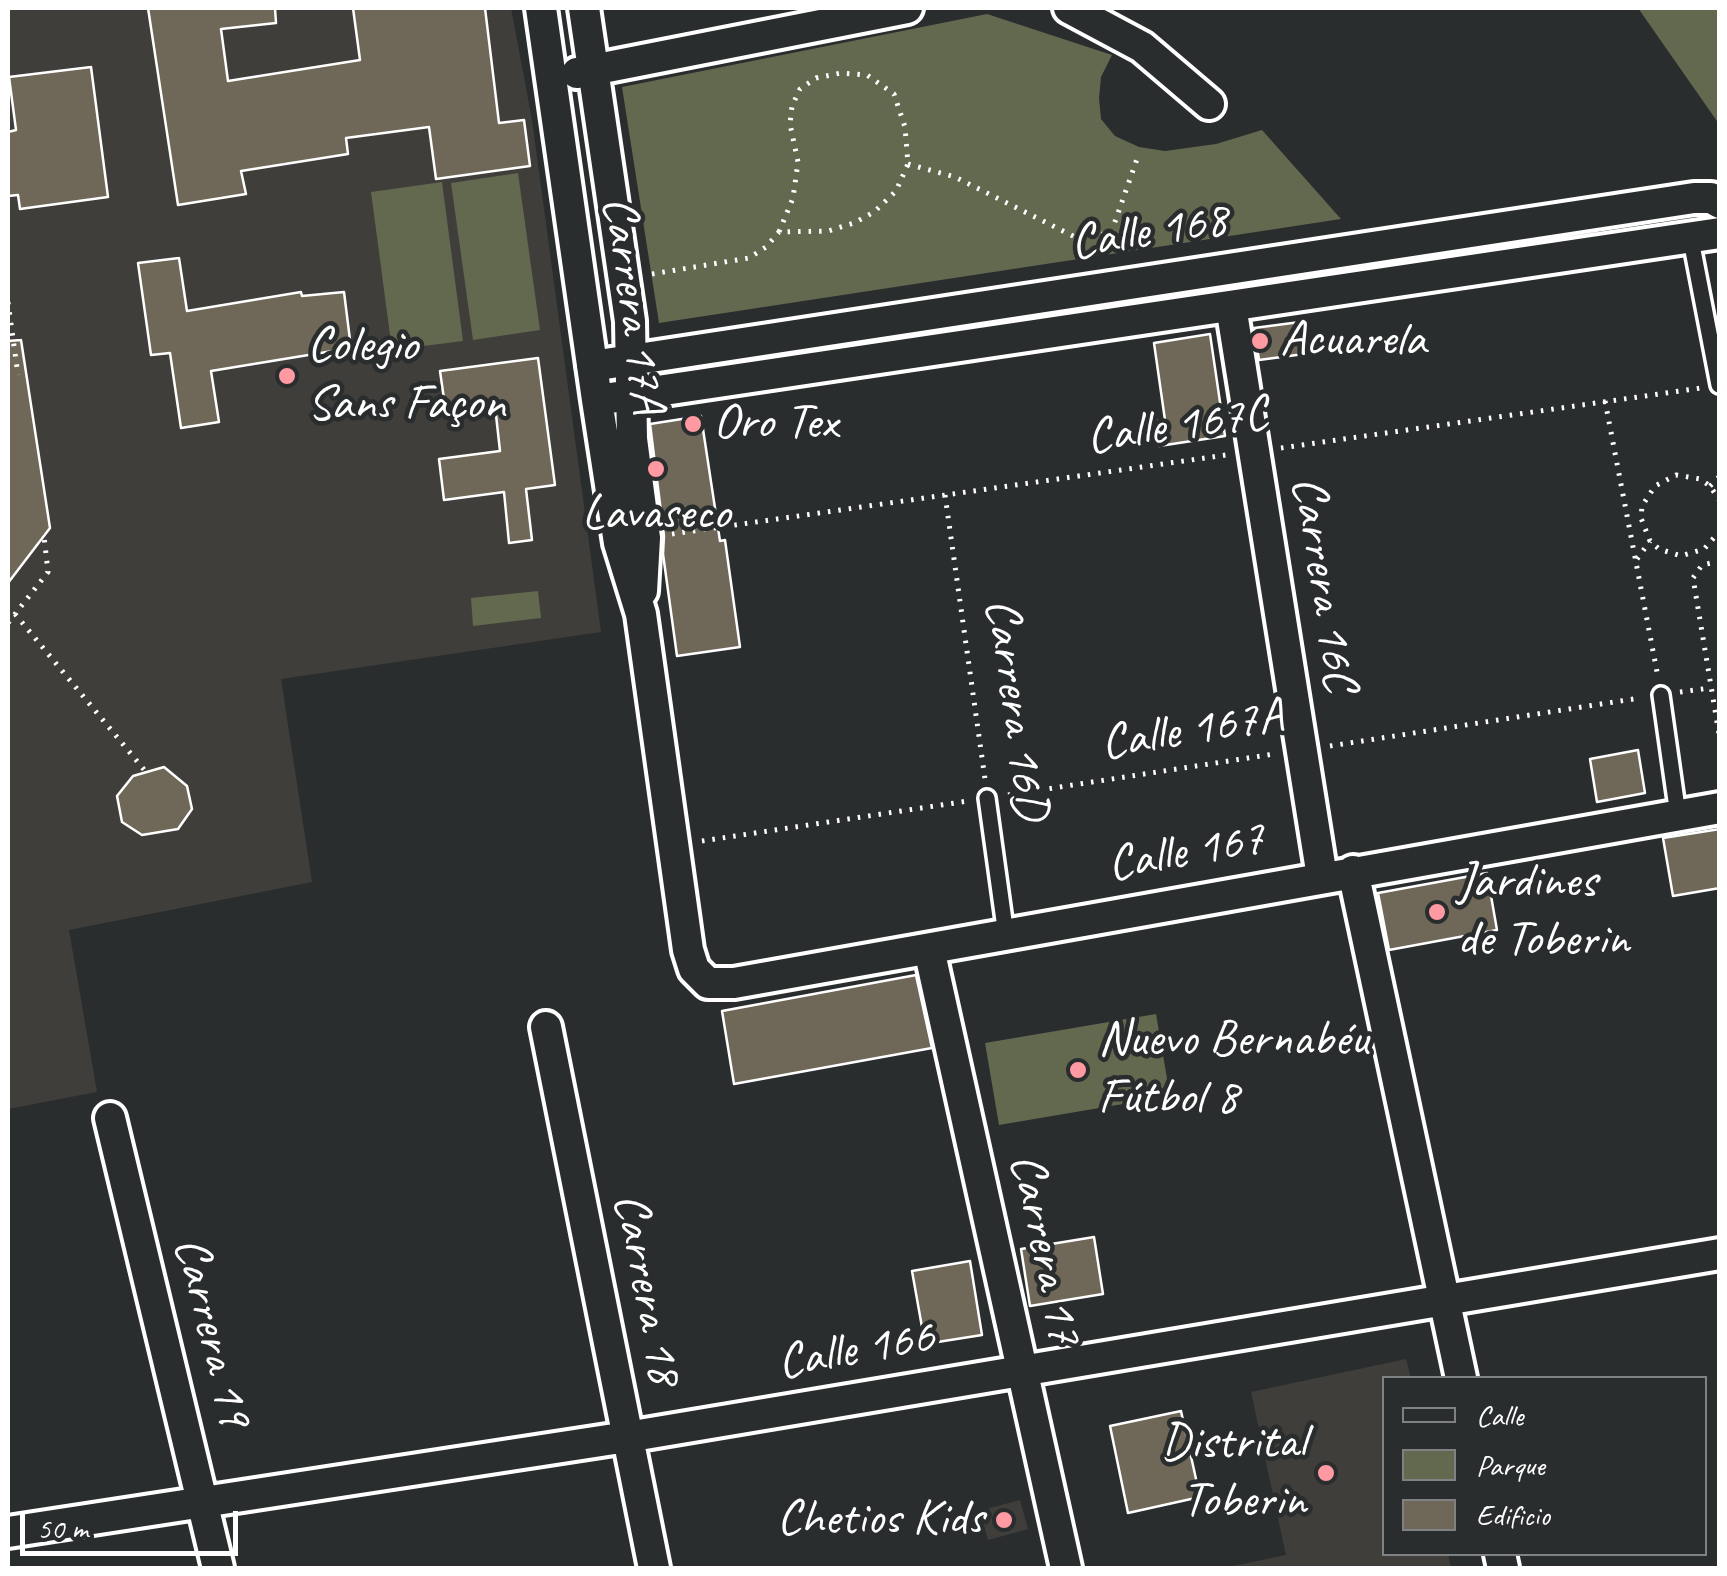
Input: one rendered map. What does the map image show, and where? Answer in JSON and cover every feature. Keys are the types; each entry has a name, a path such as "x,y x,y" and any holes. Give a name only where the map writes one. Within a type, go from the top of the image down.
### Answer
{"street":[{"name":"Carrera 17A","path":"541,8 620,543 641,614 688,950"},
{"name":"Carrera 17A","path":"584,8 630,321 632,438 645,538 641,614"},
{"path":"551,77 907,8"},
{"path":"1069,8 1142,47 1209,104"},
{"name":"Calle 168","path":"592,366 1674,201 1711,198 1720,203"},
{"name":"Calle 168","path":"597,400 1705,236"},
{"name":"Carrera 16C","path":"1230,306 1322,877"},
{"name":"Calle 167","path":"688,950 694,970 708,983 734,984 1720,808"},
{"path":"1353,871 1461,1376"},
{"name":"Carrera 17","path":"930,949 1066,1568"},
{"name":"Carrera 18","path":"546,1026 654,1568"},
{"name":"Carrera 19","path":"110,1118 218,1568"},
{"name":"Calle 166","path":"8,1532 627,1437 1720,1254"}],"lane":[{"path":"1705,236 1719,385"},
{"path":"1661,695 1678,815"},
{"name":"Carrera 16D","path":"987,798 1006,934"}],"path":[{"path":"636,276 749,258 766,247 779,232 793,198 798,162 790,124 792,106 800,90 816,78 842,72 868,75 894,94 906,127 908,164 896,191 874,212 854,223 828,230 779,232"},
{"path":"908,164 955,177 1077,238 1111,233 1137,159"},
{"path":"8,302 18,375"},
{"name":"Calle 167C","path":"645,538 1719,385"},
{"path":"1606,401 1661,695"},
{"path":"1720,501 1710,486 1688,476 1676,476 1655,486 1642,506 1641,518 1650,541 1659,549 1682,556 1704,549 1720,531"},
{"path":"1710,486 1720,476"},
{"name":"Carrera 16D","path":"946,495 987,798"},
{"path":"8,624 48,572 44,536"},
{"path":"1636,560 1650,541"},
{"path":"1720,561 1698,568 1693,583 1720,740"},
{"path":"14,614 146,772"},
{"name":"Calle 167A","path":"674,846 1661,695"}],"shaded area":[{"name":"Colegio Sans Façon","path":"8,8 511,8 532,120 601,632 281,679 312,882 69,930 97,1092 8,1109"},
{"name":"Distrital Toberin","path":"1406,1359 1410,1376 1382,1376 1382,1556 1448,1556 1451,1568 1223,1568 1286,1555 1251,1392"},
{"name":"Chetios Kids","path":"1020,1500 1028,1529 988,1540 979,1511"}],"green space":[{"path":"1638,8 1719,8 1719,124"},
{"path":"987,14 1112,55 1101,77 1099,98 1101,119 1115,136 1139,147 1165,151 1216,144 1262,130 1341,219 659,323 622,87"},
{"path":"518,173 540,330 473,340 451,183"},
{"path":"442,182 463,341 392,350 371,192"},
{"path":"538,591 541,618 473,626 471,598"},
{"name":"Nuevo Bernabéu Fútbol 8","path":"1156,1014 1170,1096 999,1125 985,1043"}],"building":[{"path":"148,8 275,8 276,23 221,29 228,81 360,60 353,8 485,8 499,123 524,120 530,166 436,179 429,127 346,138 348,154 241,171 246,194 178,205"},
{"path":"91,67 108,197 20,209 18,195 8,196 8,132 16,130 9,77"},
{"path":"179,258 187,311 301,292 302,296 344,292 351,348 211,371 219,422 181,428 170,353 151,355 138,263"},
{"path":"1300,322 1304,354 1259,360 1254,328"},
{"path":"1210,334 1225,436 1159,446 1155,421 1165,420 1154,343"},
{"path":"21,340 50,528 8,583 8,341"},
{"path":"538,358 555,485 526,489 532,540 509,543 504,492 444,500 439,459 500,451 495,406 446,413 440,371"},
{"path":"701,416 720,541 725,540 740,647 677,656 650,424"},
{"path":"1638,750 1645,793 1597,802 1590,759"},
{"path":"164,767 187,786 192,809 178,829 142,835 122,822 117,796 133,776"},
{"path":"1720,829 1720,888 1673,896 1663,838"},
{"name":"Jardines de Toberin","path":"1487,873 1497,930 1389,950 1378,893"},
{"path":"916,975 932,1048 734,1084 722,1011"},
{"path":"1094,1237 1103,1294 1030,1306 1021,1249"},
{"path":"970,1261 982,1335 925,1344 912,1271"},
{"path":"1181,1411 1200,1497 1128,1513 1110,1426"}],"place":[{"name":"Acuarela","path":"1260,341"},
{"name":"Colegio Sans Façon","path":"287,376"},
{"name":"Oro Tex","path":"693,424"},
{"name":"Lavaseco","path":"656,469"},
{"name":"Jardines de Toberin","path":"1437,912"},
{"name":"Nuevo Bernabéu Fútbol 8","path":"1078,1070"},
{"name":"Distrital Toberin","path":"1326,1473"},
{"name":"Chetios Kids","path":"1004,1520"}]}
